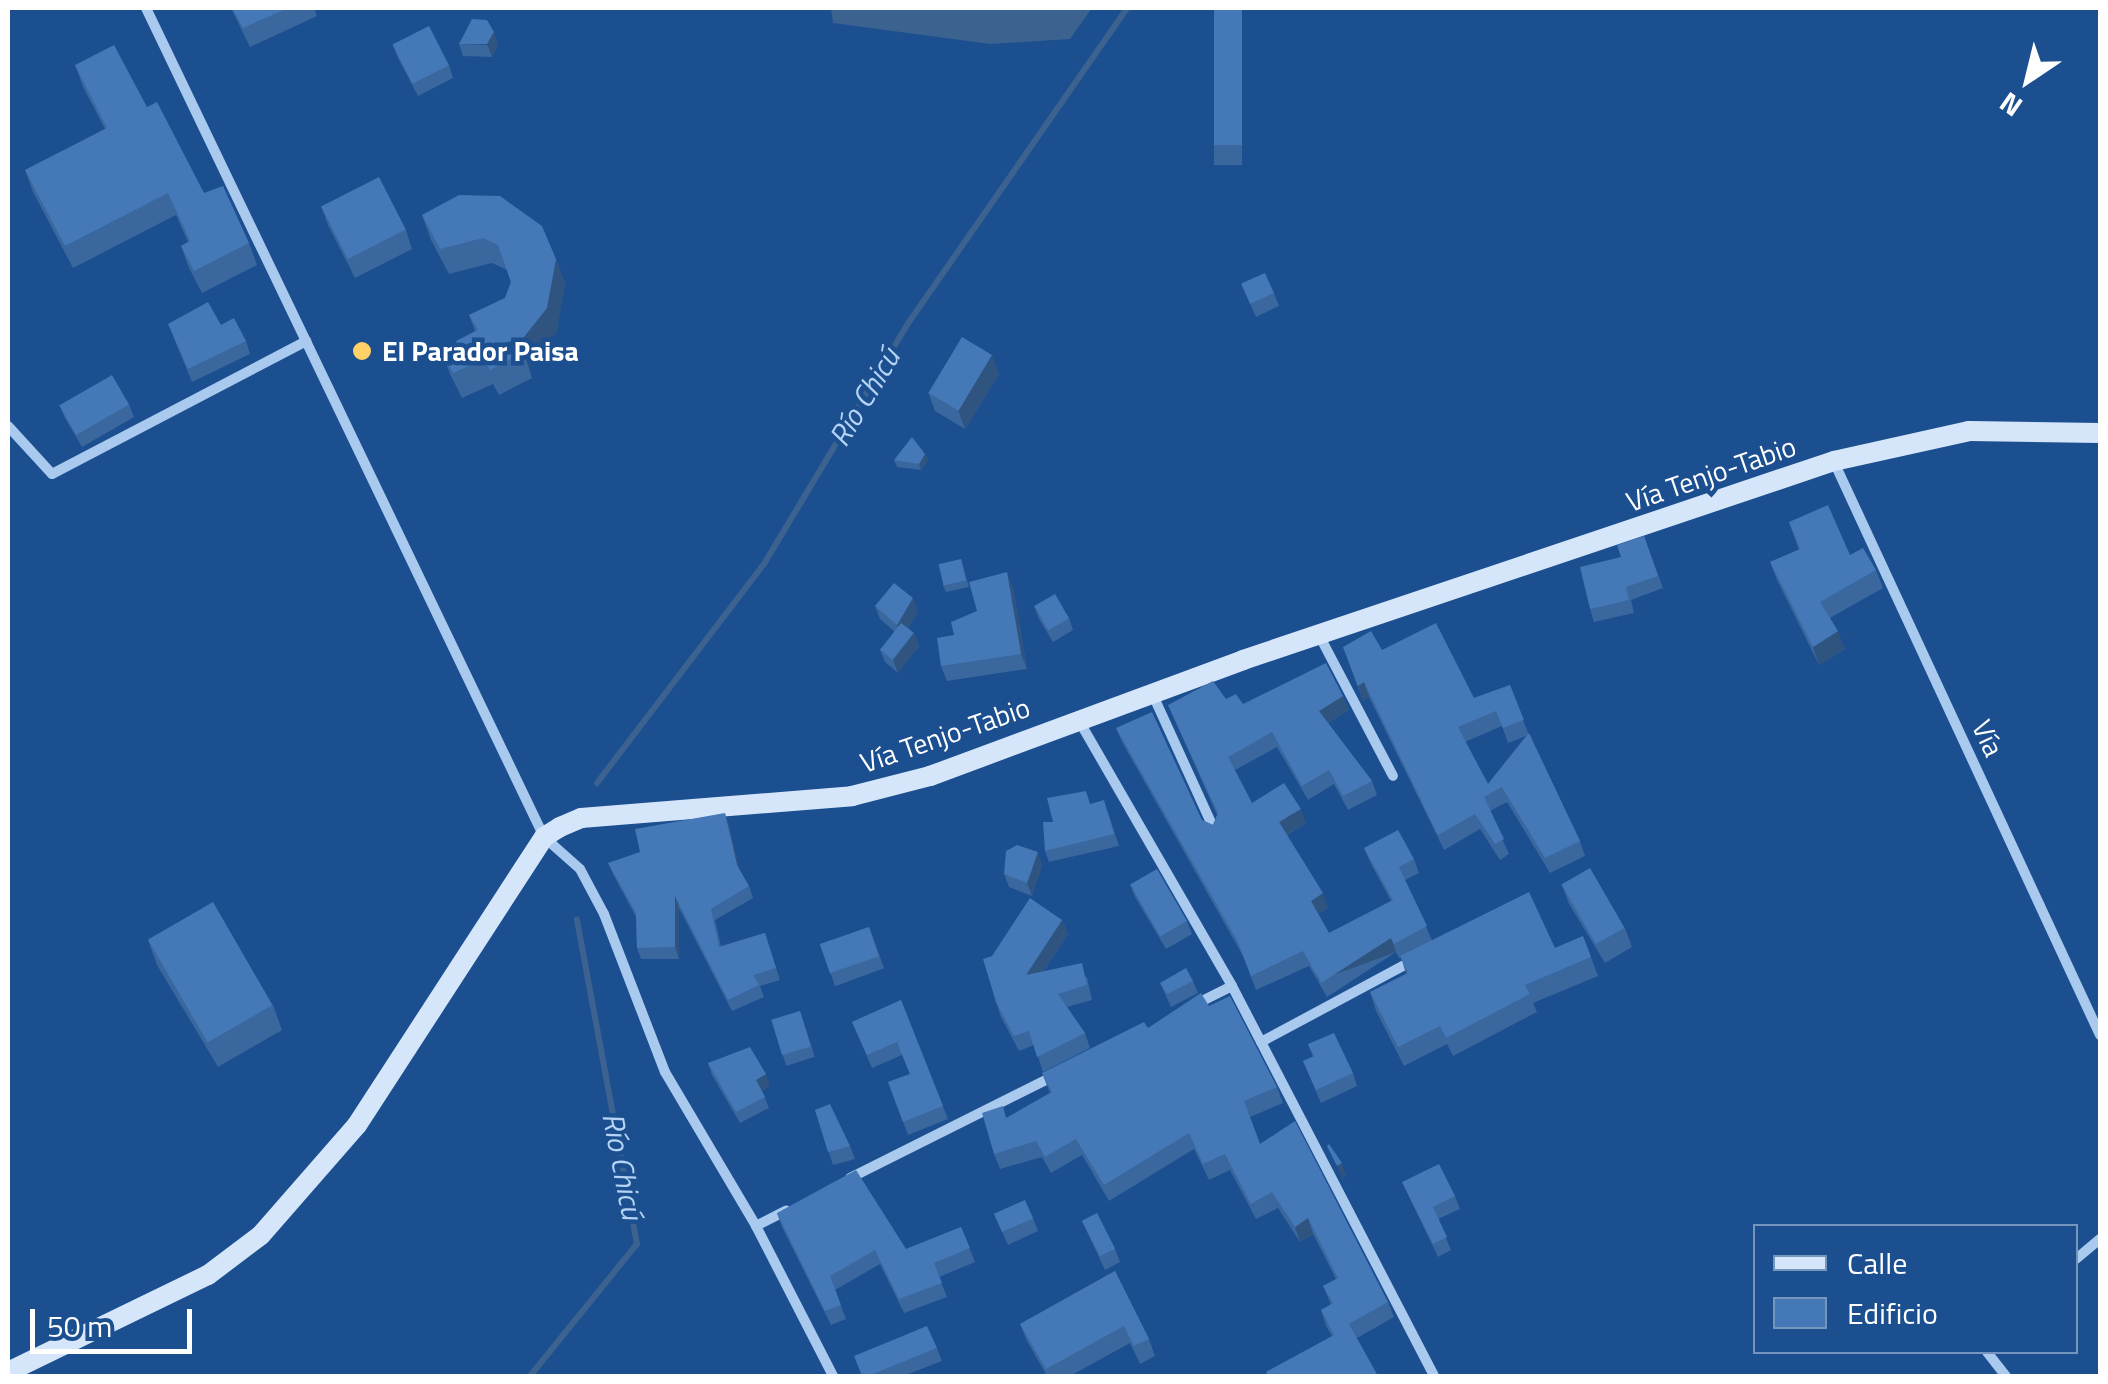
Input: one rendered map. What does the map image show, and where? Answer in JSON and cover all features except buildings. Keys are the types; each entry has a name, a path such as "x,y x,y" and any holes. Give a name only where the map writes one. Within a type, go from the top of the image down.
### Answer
{"main road":[{"name":"Vía Tenjo-Tabio","path":"544,837 581,818 852,796 930,776 1152,692 1834,461 1970,431 2100,433"},
{"path":"8,1372 208,1276 261,1235 358,1126 544,837"}],"street":[{"path":"146,8 544,837 580,868 604,914 664,1072 756,1226 833,1376"},
{"path":"8,426 52,474 306,341"},
{"name":"Vía","path":"1834,461 2100,1034"},
{"path":"1319,635 1394,776"},
{"path":"1152,692 1215,831"},
{"path":"1078,718 1232,986 1434,1376"},
{"path":"1261,1042 1420,957"},
{"path":"1179,1013 1232,986"},
{"path":"844,1182 1073,1066"},
{"path":"756,1226 791,1208"},
{"path":"2078,1256 2100,1239"},
{"path":"1989,1354 2006,1376"}],"water":[{"path":"831,8 1092,8 1070,39 990,44 833,23"}],"waterway":[{"name":"Río Chicú","path":"597,783 764,564 909,322 1127,8"},
{"name":"Río Chicú","path":"530,1376 637,1244 577,920"}],"place":[{"name":"El Parador Paisa","path":"362,351"}]}
